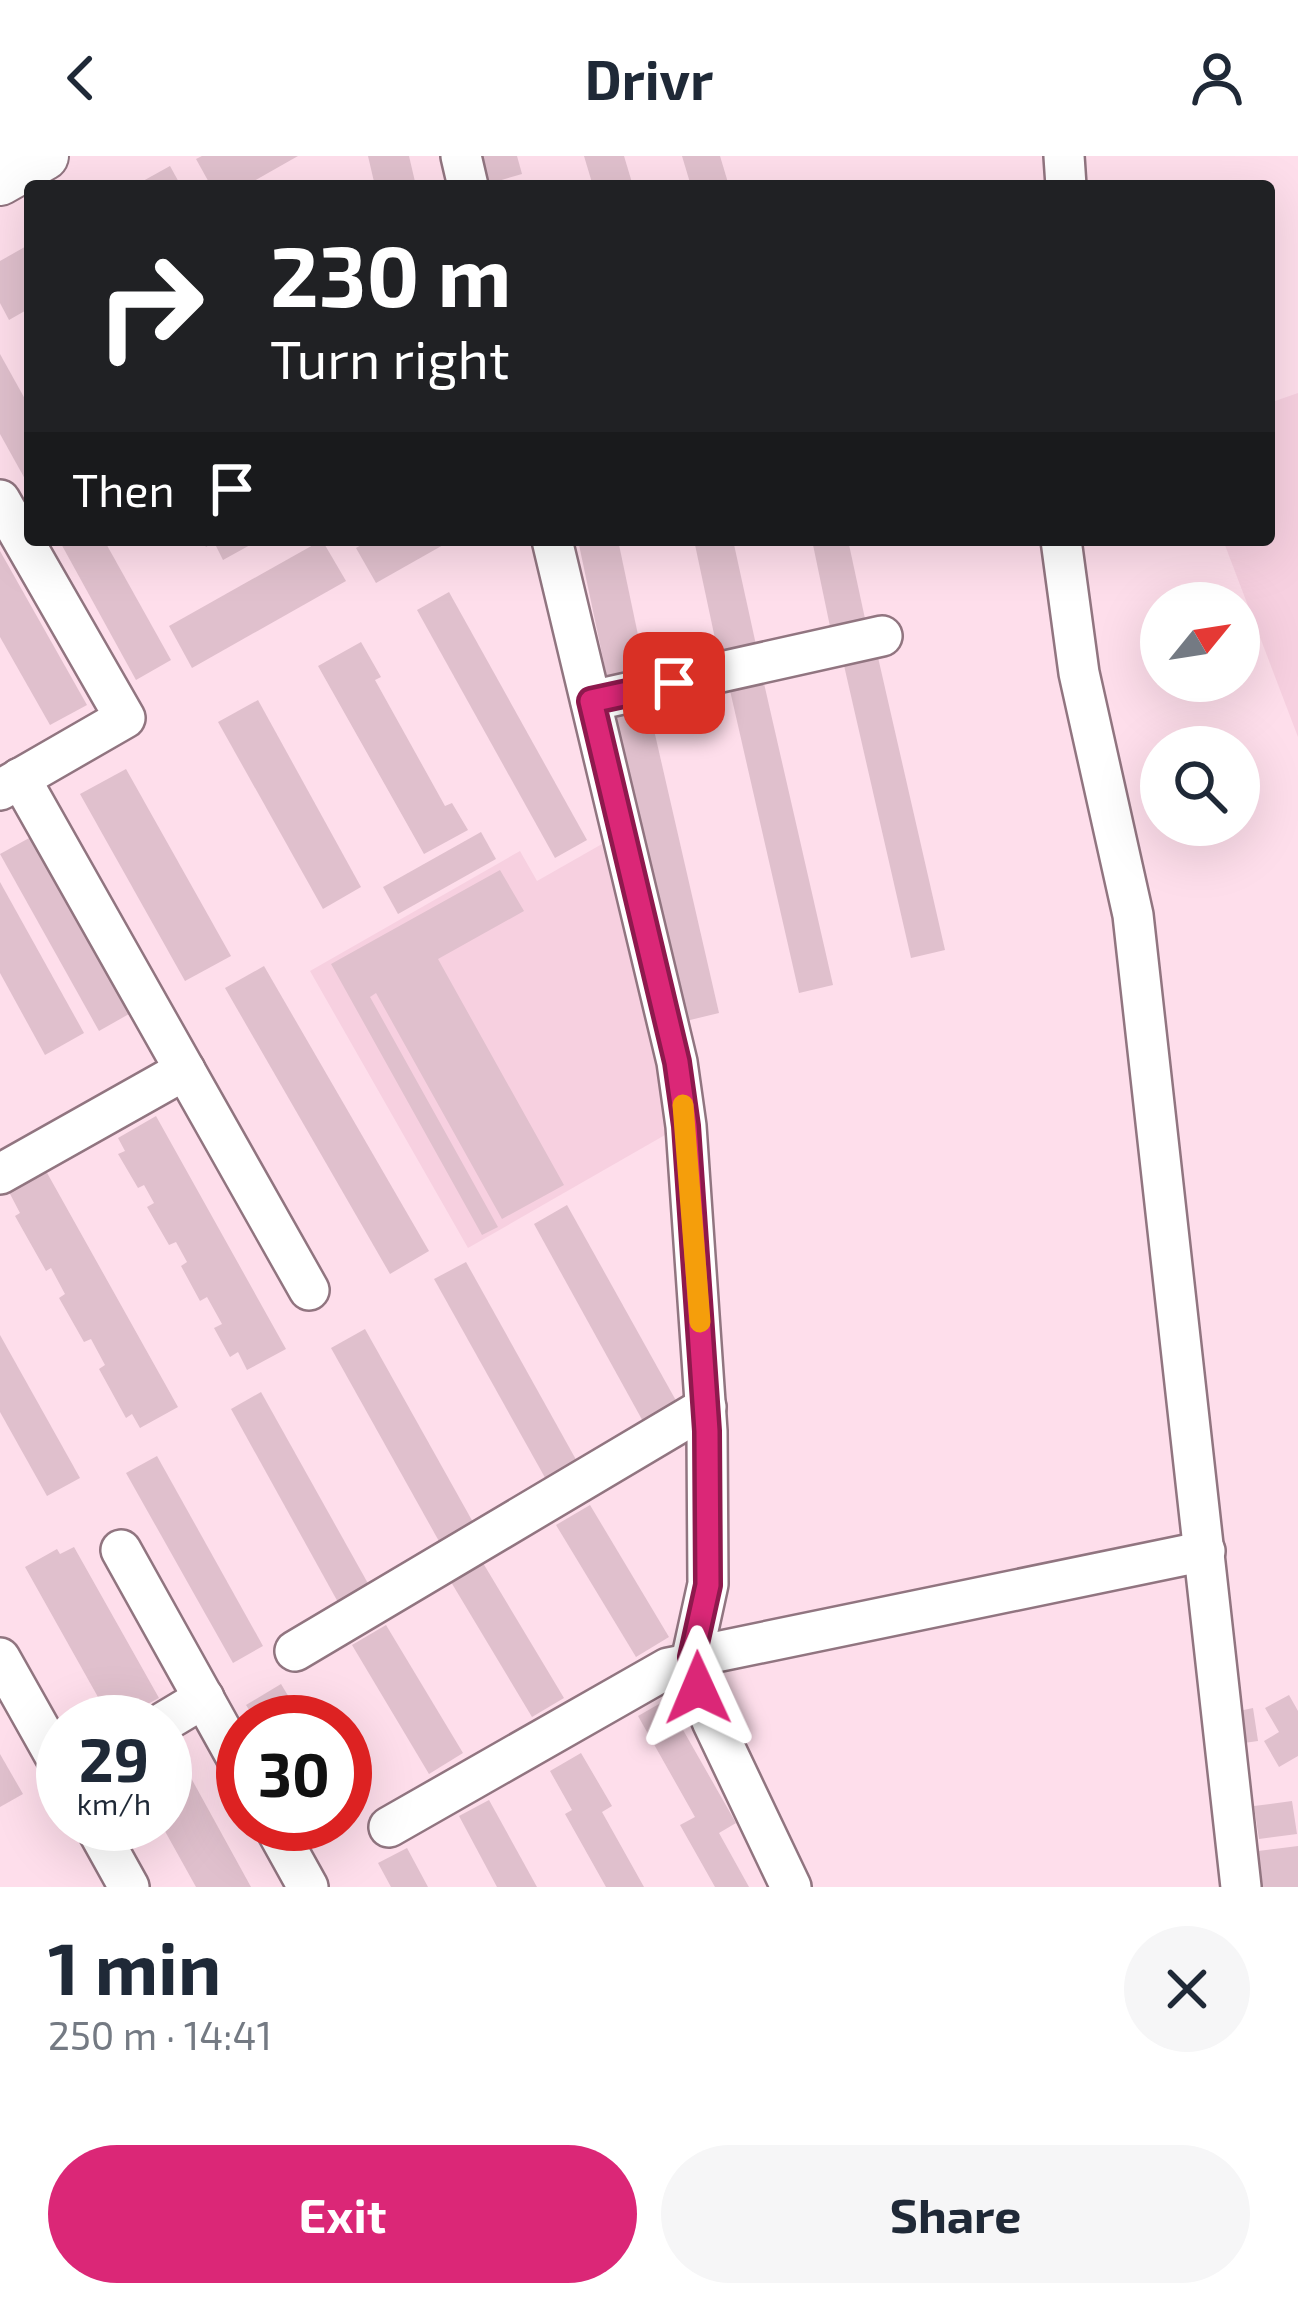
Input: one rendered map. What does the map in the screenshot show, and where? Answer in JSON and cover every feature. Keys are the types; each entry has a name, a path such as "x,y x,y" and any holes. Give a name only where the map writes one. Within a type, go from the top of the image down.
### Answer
{"main road":[{"path":"0,181 44,156"}],"street":[{"path":"0,500 24,542"},
{"path":"26,546 125,718 10,784 185,1070 309,1289"},
{"path":"553,546 677,1062 686,1126 706,1407 708,1585 692,1660 712,1721 790,1887"},
{"path":"1061,546 1079,673 1133,915 1241,1887"},
{"path":"591,701 882,636"},
{"path":"0,1174 185,1070"},
{"path":"295,1651 706,1407"},
{"path":"122,1550 216,1721"},
{"path":"389,1827 668,1668 1205,1551"},
{"path":"0,1658 36,1722"},
{"path":"192,1706 204,1699"},
{"path":"109,1851 130,1887"},
{"path":"288,1851 308,1887"}],"shaded area":[{"path":"1298,393 1298,737 1260,637 1260,582 1239,582 1225,546 1275,546 1275,401"},
{"path":"602,844 672,1131 468,1248 310,971 520,851 537,881"}],"building":[{"path":"298,156 256,180 208,180 196,159"},
{"path":"368,156 409,156 415,180 374,180"},
{"path":"480,156 517,156 522,174 487,180"},
{"path":"584,156 624,156 631,180 591,180"},
{"path":"682,156 720,156 727,180 689,180"},
{"path":"170,166 178,180 145,180"},
{"path":"24,247 24,311 9,320 0,303 0,261"},
{"path":"0,354 24,397 24,477 0,434"},
{"path":"62,546 107,546 171,660 136,680"},
{"path":"216,546 248,546 223,560"},
{"path":"311,546 326,546 346,581 192,668 169,626"},
{"path":"360,546 441,546 376,583 356,548"},
{"path":"579,546 619,546 646,673 608,682"},
{"path":"695,546 734,546 758,654 720,662"},
{"path":"813,546 849,546 867,628 832,636"},
{"path":"0,551 87,705 50,725 0,637"},
{"path":"449,592 587,840 555,858 417,610"},
{"path":"361,642 381,677 375,680 445,806 452,803 468,830 424,854 318,666"},
{"path":"877,653 945,950 911,958 843,661"},
{"path":"763,679 833,985 799,993 729,686"},
{"path":"258,700 361,887 323,909 218,722"},
{"path":"648,704 719,1013 686,1021 615,712"},
{"path":"126,769 231,956 185,981 80,794"},
{"path":"481,832 496,859 398,914 383,887"},
{"path":"31,837 129,1014 99,1031 0,854"},
{"path":"500,870 524,911 438,959 564,1185 502,1219 376,993 370,997 498,1227 482,1235 331,964"},
{"path":"0,882 84,1033 45,1055 0,973"},
{"path":"264,966 429,1251 390,1274 225,988"},
{"path":"156,1116 286,1349 247,1370 238,1352 230,1357 214,1328 222,1324 207,1297 200,1301 181,1266 187,1262 176,1242 169,1245 147,1207 154,1203 144,1185 138,1188 118,1154 125,1151 118,1138"},
{"path":"46,1171 178,1407 140,1428 132,1414 126,1418 99,1369 105,1365 91,1339 84,1342 59,1298 65,1294 51,1268 46,1271 15,1216 20,1213 9,1192"},
{"path":"567,1205 679,1406 645,1425 534,1224"},
{"path":"466,1262 579,1465 548,1483 434,1279"},
{"path":"365,1329 474,1524 440,1543 331,1348"},
{"path":"0,1335 80,1478 47,1496 0,1412"},
{"path":"261,1392 370,1587 339,1604 231,1409"},
{"path":"157,1456 263,1646 233,1663 126,1473"},
{"path":"590,1505 669,1637 636,1657 556,1525"},
{"path":"74,1547 157,1695 97,1695 25,1567 57,1549 60,1554"},
{"path":"483,1563 564,1698 532,1717 451,1582"},
{"path":"386,1625 463,1753 429,1774 352,1645"},
{"path":"281,1684 288,1695 263,1695"},
{"path":"1289,1695 1298,1711 1298,1756 1279,1767 1264,1741 1279,1732 1265,1708"},
{"path":"666,1700 736,1823 719,1833 749,1887 715,1887 680,1825 695,1817 638,1716"},
{"path":"1253,1708 1258,1741 1244,1743 1239,1711"},
{"path":"581,1753 612,1806 602,1812 644,1887 606,1887 565,1814 572,1810 550,1771"},
{"path":"0,1754 23,1794 0,1807"},
{"path":"192,1780 216,1823 216,1851 231,1851 251,1887 196,1887 176,1851 192,1851"},
{"path":"489,1800 537,1887 497,1887 459,1816"},
{"path":"1292,1801 1297,1834 1259,1839 1254,1806"},
{"path":"1298,1846 1298,1887 1262,1887 1258,1851"},
{"path":"407,1848 428,1887 391,1887 378,1863"}],"slow traffic":[{"path":"683,1105 700,1322"}],"route":[{"path":"674,683 591,701 677,1062 686,1126 710,1539 708,1585 692,1657 698,1688"}]}
